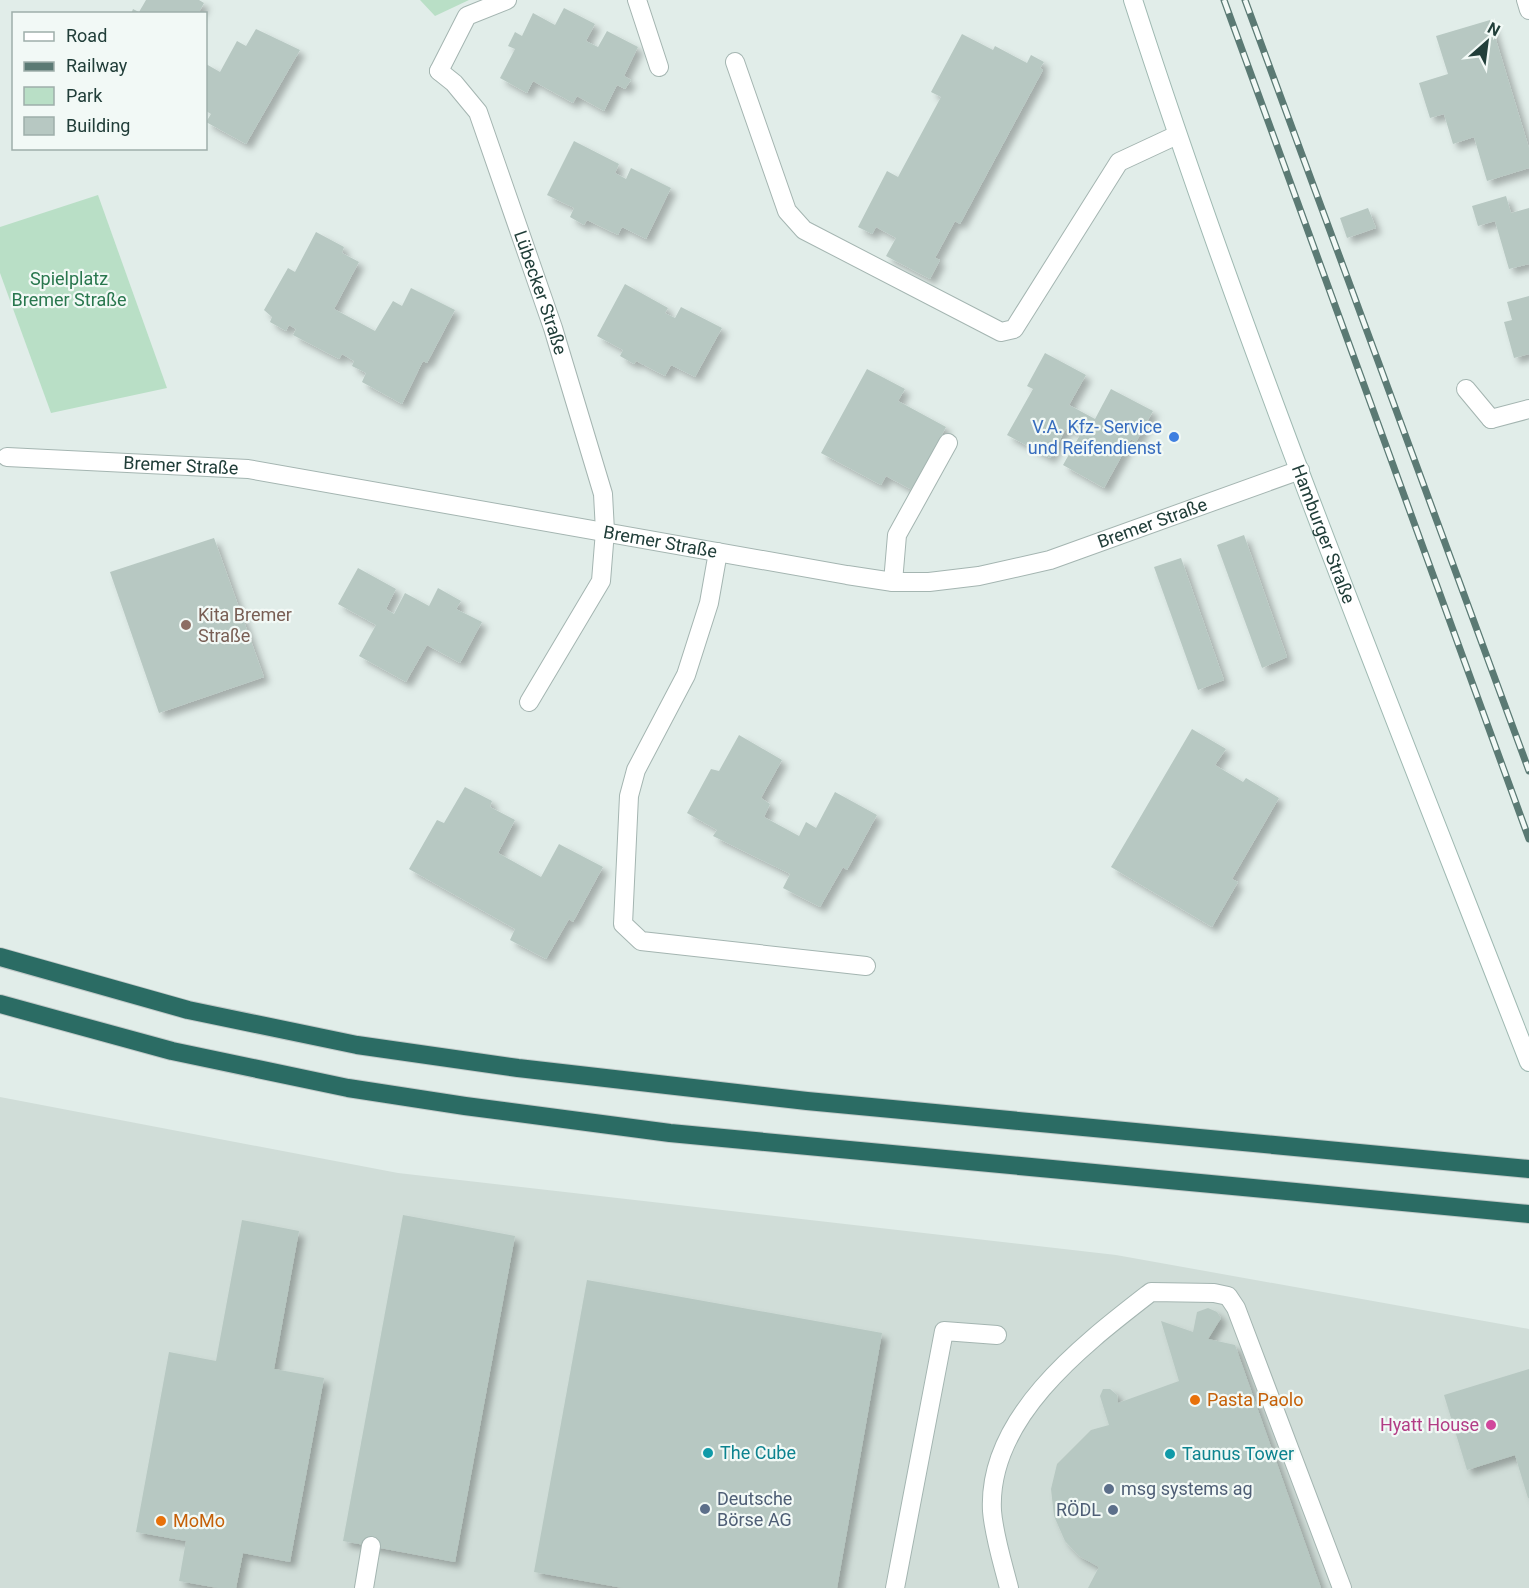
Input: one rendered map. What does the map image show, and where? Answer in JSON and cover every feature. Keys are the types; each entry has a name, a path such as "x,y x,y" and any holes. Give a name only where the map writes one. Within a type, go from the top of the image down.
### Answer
{"highway":[{"path":"0,957 188,1010 357,1045 483,1063 807,1101 1529,1169"},
{"path":"0,1004 172,1051 348,1088 465,1106 682,1135 1529,1214"}],"street":[{"name":"Lübecker Straße","path":"507,0 467,16 439,71 454,83 478,112 553,328 603,494 605,531 600,581 529,702"},
{"path":"637,0 659,67"},
{"name":"Hamburger Straße","path":"1133,0 1177,135 1300,470 1529,1062"},
{"path":"1526,0 1529,10"},
{"path":"735,62 787,211 804,230 1001,332 1014,329 1119,162 1177,135"},
{"path":"1466,389 1491,419 1529,409"},
{"path":"892,582 897,535 948,443"},
{"name":"Bremer Straße","path":"7,457 248,469 892,582 929,582 979,576 1050,560 1300,470"},
{"path":"718,552 710,603 686,675 636,770 629,796 623,924 641,941 866,966"},
{"path":"1009,1588 992,1512 995,1478 1005,1444 1025,1410 1068,1362 1151,1292 1214,1293 1228,1296 1236,1308 1342,1588"},
{"path":"895,1588 944,1331 997,1335"},
{"path":"364,1588 371,1546"}],"shaded area":[{"path":"0,1097 398,1173 1116,1255 1529,1329 1529,1588 0,1588"}],"green space":[{"path":"420,0 469,0 435,16"},
{"name":"Spielplatz Bremer Straße","path":"98,195 167,388 51,413 0,273 0,227"}],"building":[{"path":"146,0 199,0 204,3 199,12 139,12"},
{"path":"564,8 595,24 586,41 598,47 607,31 638,47 624,76 631,80 625,89 617,85 604,111 577,96 573,103 533,81 527,93 500,78 515,49 508,46 515,32 522,36 533,13 555,25"},
{"path":"1490,20 1529,148 1529,168 1487,181 1474,137 1453,144 1444,114 1430,118 1419,83 1448,74 1436,36"},
{"path":"256,29 300,50 246,144 207,123 211,114 207,112 207,65 220,72 237,41 246,46"},
{"path":"962,34 993,50 995,46 1027,63 1031,55 1044,62 1040,68 1043,70 960,224 955,221 935,258 940,260 930,279 886,256 896,238 876,227 872,234 858,227 887,171 898,177 941,97 931,92"},
{"path":"574,141 619,164 615,173 626,179 631,168 671,188 646,239 622,227 618,235 587,220 584,225 570,217 574,208 547,195"},
{"path":"1506,196 1511,213 1529,208 1529,264 1509,269 1495,221 1478,226 1472,206"},
{"path":"1368,208 1376,228 1347,238 1340,218"},
{"path":"316,232 344,247 342,253 359,262 334,309 375,331 393,301 402,306 411,288 455,310 427,363 423,361 402,404 362,382 366,373 352,366 354,361 342,354 339,359 293,335 296,329 289,325 286,331 270,322 272,317 264,310 288,268 295,272"},
{"path":"625,284 668,308 665,313 675,318 681,307 722,328 695,377 671,365 665,376 636,361 634,364 620,356 623,350 597,336"},
{"path":"1529,296 1529,354 1514,358 1504,322 1512,320 1507,302"},
{"path":"1045,353 1086,375 1069,405 1095,419 1111,389 1153,411 1136,442 1131,439 1104,488 1063,465 1080,435 1067,427 1050,458 1007,435 1033,389 1027,386"},
{"path":"867,369 905,389 898,401 946,427 912,490 886,476 881,485 821,453"},
{"path":"1244,535 1287,657 1262,668 1217,545"},
{"name":"Kita Bremer Straße","path":"214,538 264,677 159,713 110,572"},
{"path":"1181,558 1224,680 1198,690 1154,567"},
{"path":"358,568 396,589 386,609 394,614 405,593 429,606 438,588 461,601 456,609 482,622 460,663 427,645 406,682 359,656 376,625 338,604"},
{"path":"1192,729 1226,749 1215,765 1243,782 1246,778 1279,798 1232,879 1238,882 1212,927 1111,867"},
{"path":"739,735 782,760 761,798 770,804 764,817 799,836 806,822 816,828 835,792 877,815 847,870 843,867 820,907 783,888 790,874 713,836 717,830 687,813 711,769 719,771"},
{"path":"465,787 492,801 490,807 515,820 498,853 541,877 559,844 603,867 573,922 569,919 546,959 510,940 515,929 409,869 437,820 444,823"},
{"path":"403,1215 515,1236 455,1562 343,1541"},
{"path":"242,1220 299,1231 274,1369 324,1378 290,1562 243,1553 236,1588 218,1588 179,1581 186,1541 136,1532 169,1352 216,1361"},
{"name":"The Cube","path":"587,1280 882,1333 837,1588 623,1588 534,1572"},
{"name":"Taunus Tower","path":"1208,1308 1217,1312 1221,1318 1208,1339 1235,1345 1321,1588 1088,1588 1099,1567 1079,1556 1065,1541 1054,1516 1051,1489 1057,1464 1091,1430 1109,1425 1100,1396 1103,1389 1110,1389 1117,1395 1118,1403 1179,1381 1161,1321 1193,1332 1197,1312"},
{"name":"Hyatt House","path":"1529,1369 1528,1498 1515,1455 1467,1470 1444,1395"}],"railway":[{"path":"1224,0 1529,839"},
{"path":"1245,0 1529,771"}],"place":[{"name":"V.A. Kfz- Service und Reifendienst","path":"1174,437"},
{"name":"Kita Bremer Straße","path":"186,625"},
{"name":"Pasta Paolo","path":"1195,1400"},
{"name":"Hyatt House","path":"1491,1425"},
{"name":"The Cube","path":"708,1453"},
{"name":"Taunus Tower","path":"1170,1454"},
{"name":"msg systems ag","path":"1109,1489"},
{"name":"Deutsche Börse AG","path":"705,1509"},
{"name":"RÖDL","path":"1113,1510"},
{"name":"MoMo","path":"161,1521"}]}
